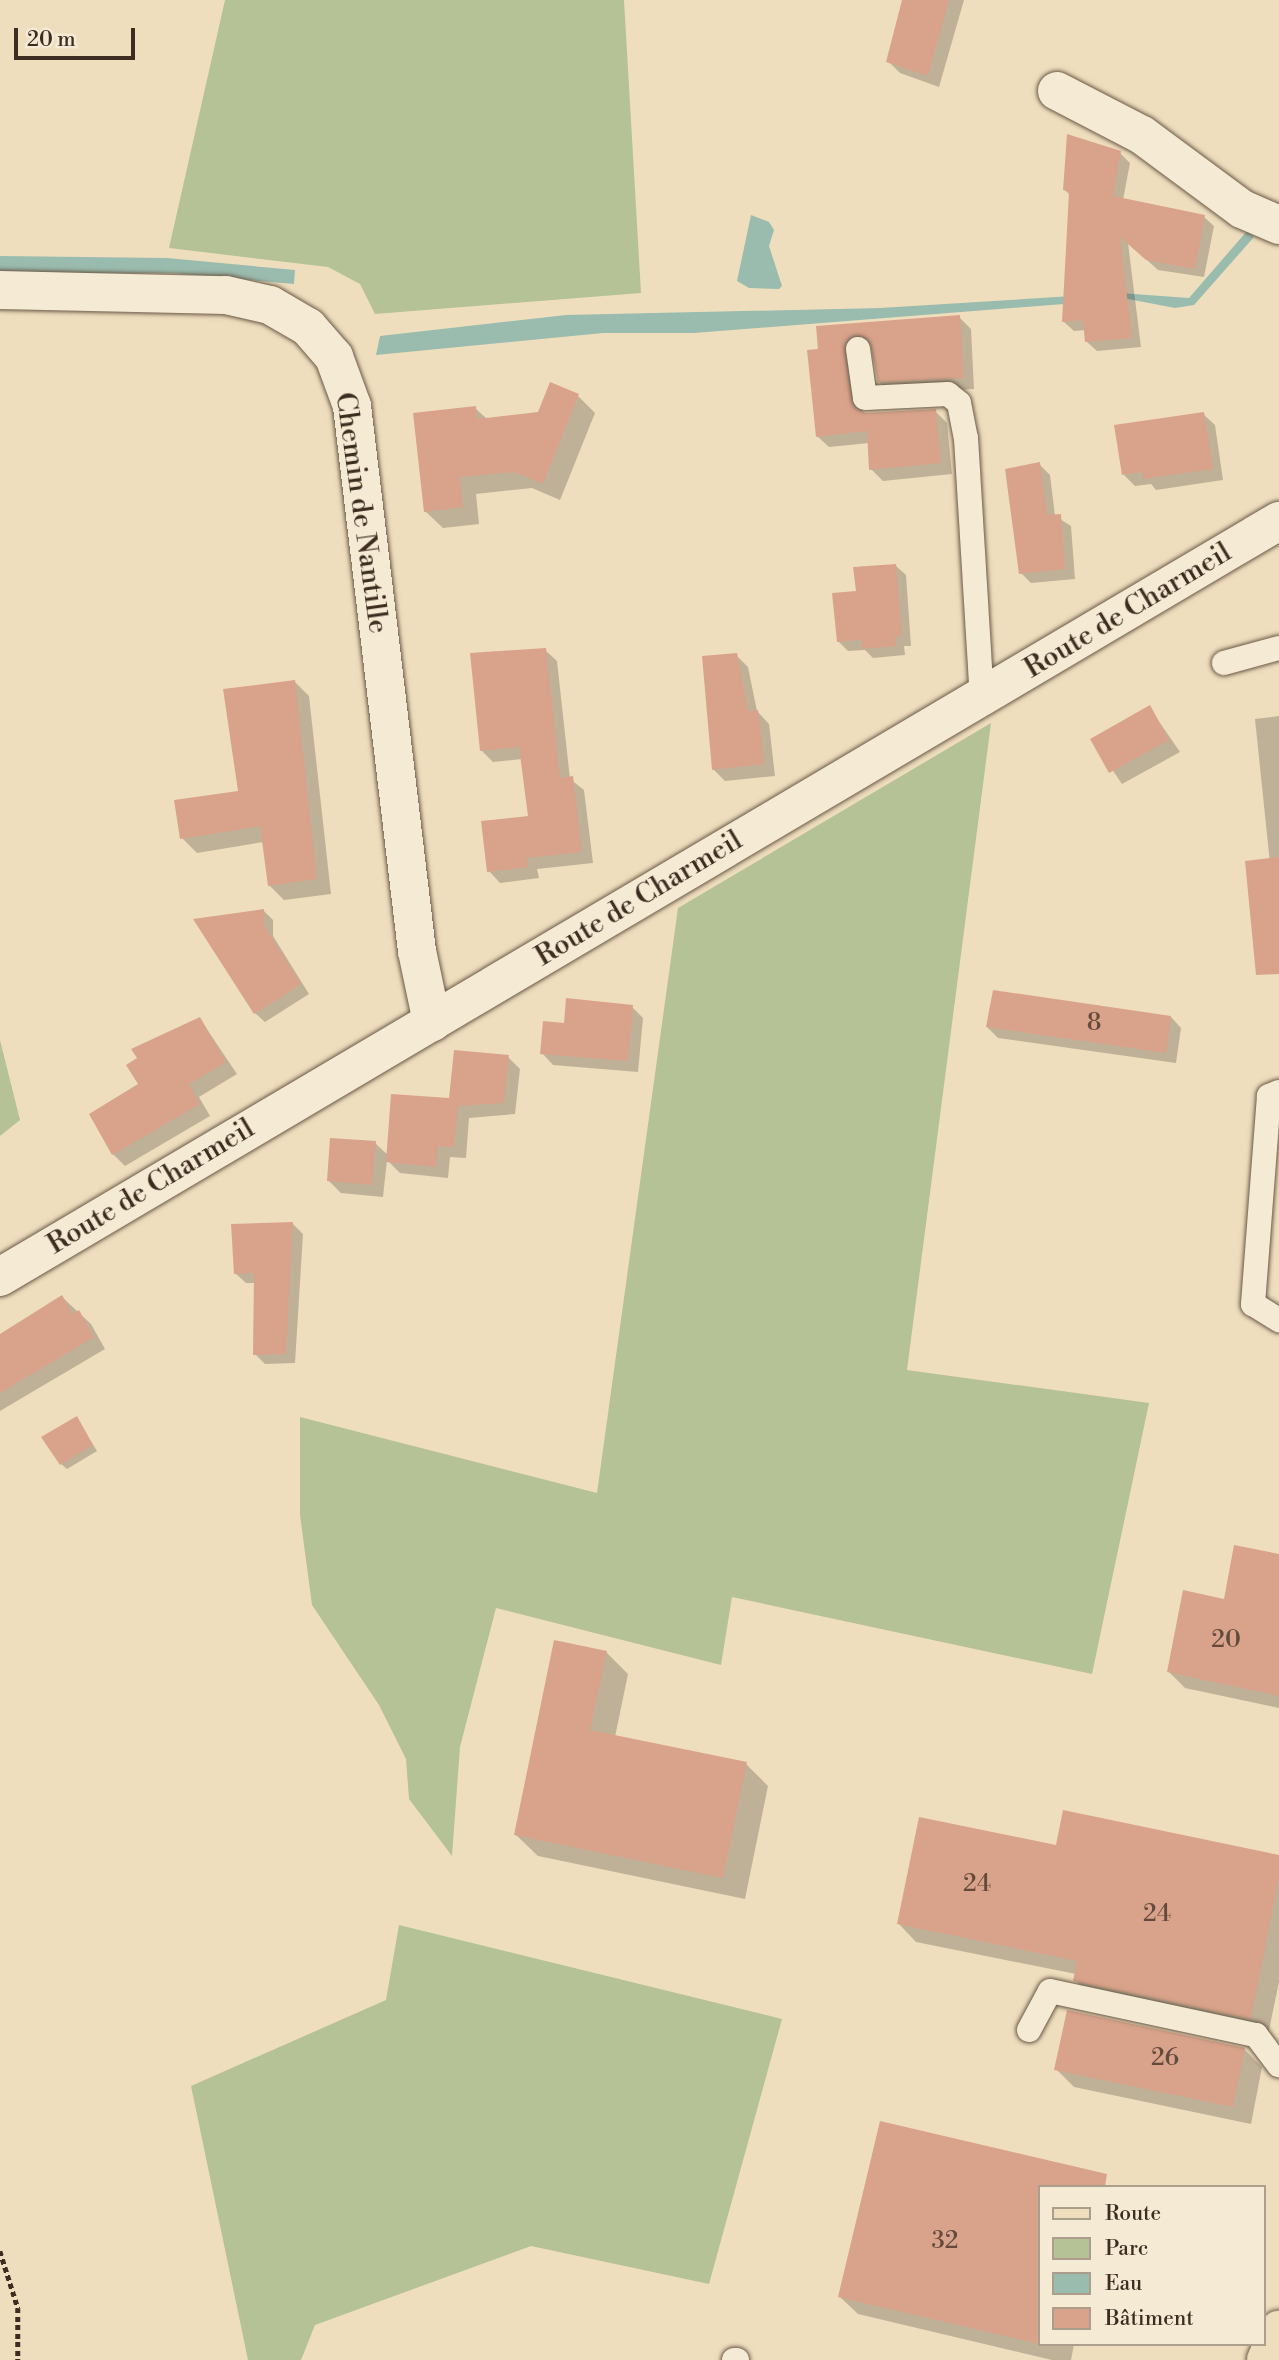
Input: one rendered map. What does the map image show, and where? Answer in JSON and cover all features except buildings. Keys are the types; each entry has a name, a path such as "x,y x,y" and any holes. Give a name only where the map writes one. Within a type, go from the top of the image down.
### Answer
{"main road":[{"path":"1057,91 1142,135 1242,209 1279,225"},
{"name":"Chemin de Nantille","path":"0,290 226,295 270,305 308,327 334,357 352,406 416,951 432,1022"},
{"name":"Route de Charmeil","path":"0,1277 1279,521"},
{"path":"1266,2360 1279,2330"}],"lane":[{"path":"858,349 865,398 948,394 959,403 966,438 982,696"},
{"path":"1224,663 1279,648"},
{"path":"1279,1092 1269,1096 1253,1304 1279,1320"},
{"path":"1029,2030 1050,1991 1256,2035 1279,2066"}],"path":[{"path":"0,2251 18,2308 18,2360"}],"green space":[{"path":"225,0 624,0 641,293 375,314 360,284 328,267 169,248"},
{"path":"991,723 907,1370 1149,1403 1092,1674 732,1597 721,1665 496,1608 460,1747 452,1856 409,1799 406,1759 379,1705 312,1605 300,1515 300,1417 597,1493 678,908"},
{"path":"0,1040 20,1120 0,1136"},
{"path":"399,1925 782,2019 709,2284 531,2246 315,2325 301,2360 248,2360 191,2086 386,2000"}],"water":[{"path":"751,215 769,222 774,230 769,246 782,286 779,289 749,288 737,281"},
{"path":"1247,231 1254,237 1194,305 1175,308 1128,299 694,333 603,333 376,355 380,336 566,315 880,308 1120,293 1189,298"},
{"path":"0,256 167,258 295,270 294,284 172,273 0,274"}]}
